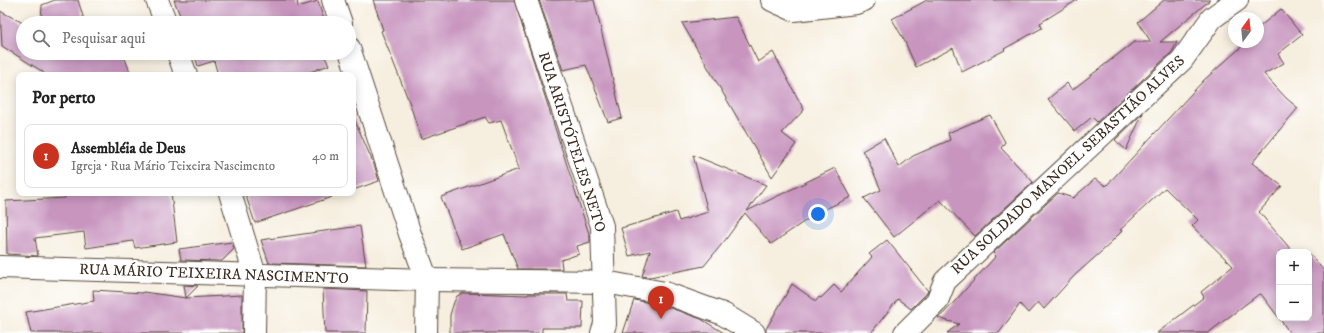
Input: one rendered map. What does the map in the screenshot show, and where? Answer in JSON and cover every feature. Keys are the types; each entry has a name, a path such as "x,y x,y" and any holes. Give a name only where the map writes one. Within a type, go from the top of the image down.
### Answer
{"street":[{"path":"157,0 163,16"},
{"path":"333,0 339,16"},
{"name":"RUA ARISTÓTELES NETO","path":"526,0 602,226 605,282 605,324 602,333"},
{"path":"772,0 794,10 856,3 864,0"},
{"name":"RUA SOLDADO MANOEL SEBASTIÃO ALVES","path":"905,333 937,301 945,281 1182,60 1212,18 1237,0"},
{"path":"181,60 185,72"},
{"path":"353,60 410,234 427,280 426,333"},
{"path":"231,196 255,275 254,333"},
{"name":"RUA MÁRIO TEIXEIRA NASCIMENTO","path":"0,267 427,280 605,282 665,293 723,314 754,333"}],"building":[{"path":"55,0 78,0 83,16 41,16 42,5"},
{"path":"174,0 297,0 298,7 318,1 323,16 180,16"},
{"path":"373,0 514,0 590,237 590,242 577,246 579,254 561,260 562,269 518,269 504,234 462,249 441,197 519,169 501,120 489,123 485,117 421,139 410,104 381,31 383,30"},
{"path":"539,0 594,0 622,118 608,122 586,65 563,70"},
{"path":"927,0 1077,0 1040,23 1042,28 1004,49 1005,50 962,72 953,48 916,67 904,40 892,19"},
{"path":"1164,0 1210,0 1160,42 1177,42 1172,52 1097,122 1092,117 1075,131 1048,99 1067,83 1072,90 1134,42 1151,42 1138,22"},
{"path":"1281,9 1302,35 1278,54 1284,63 1264,74 1286,98 1298,108 1252,163 1282,186 1259,212 1290,249 1276,249 1276,314 1261,294 1259,294 1208,333 1157,333 1204,297 1201,292 1233,266 1192,226 1198,220 1165,188 1120,230 1122,231 1110,244 1075,275 1044,309 1038,302 1028,313 1020,304 999,333 947,333 959,324 938,318 996,256 993,253 1058,193 1073,198 1095,179 1106,186 1204,80 1240,48 1264,48 1264,23"},
{"path":"0,11 16,19 16,55 2,46"},
{"path":"736,17 758,62 773,52 804,110 782,133 796,144 772,177 682,23"},
{"path":"24,60 126,60 130,72 43,72"},
{"path":"196,60 326,60 329,65 310,72 217,72 214,61 198,66"},
{"path":"1143,113 1126,150 1115,140"},
{"path":"990,115 1005,142 1001,148 1033,182 975,236 940,200 894,237 864,198 881,190 867,157 862,151 884,138 899,167 913,156 950,140 948,133"},
{"path":"356,123 375,167 379,181 356,189"},
{"path":"693,155 766,185 747,211 835,168 851,197 817,213 771,244 745,213 704,266 650,277 642,276 650,251 629,256 621,228 676,212 679,221 708,212"},
{"path":"65,196 171,196 177,242 135,248 133,241 86,248 84,232 35,238 38,256 7,254 6,201 65,198"},
{"path":"246,196 332,196 332,197 255,223"},
{"path":"360,226 366,266 269,263 261,240"},
{"path":"887,240 928,291 911,309 898,299 871,333 766,333 766,329 792,284 816,301 834,285 841,292 872,257 869,254"},
{"path":"232,242 234,249 222,261 181,260 179,249"},
{"path":"1312,256 1324,271 1324,333 1290,333 1281,321 1312,321"},
{"path":"184,285 198,286 186,298"},
{"path":"323,289 367,291 366,333 325,333"},
{"path":"93,290 143,292 186,298 242,295 242,333 31,333 26,312 94,301"},
{"path":"463,293 528,295 567,294 568,301 583,301 582,328 542,328 542,333 450,333 450,315 454,302 457,296"},
{"path":"634,300 662,305 701,319 724,333 623,333"}],"place":[{"name":"Assembléia de Deus","path":"661,319"}]}
